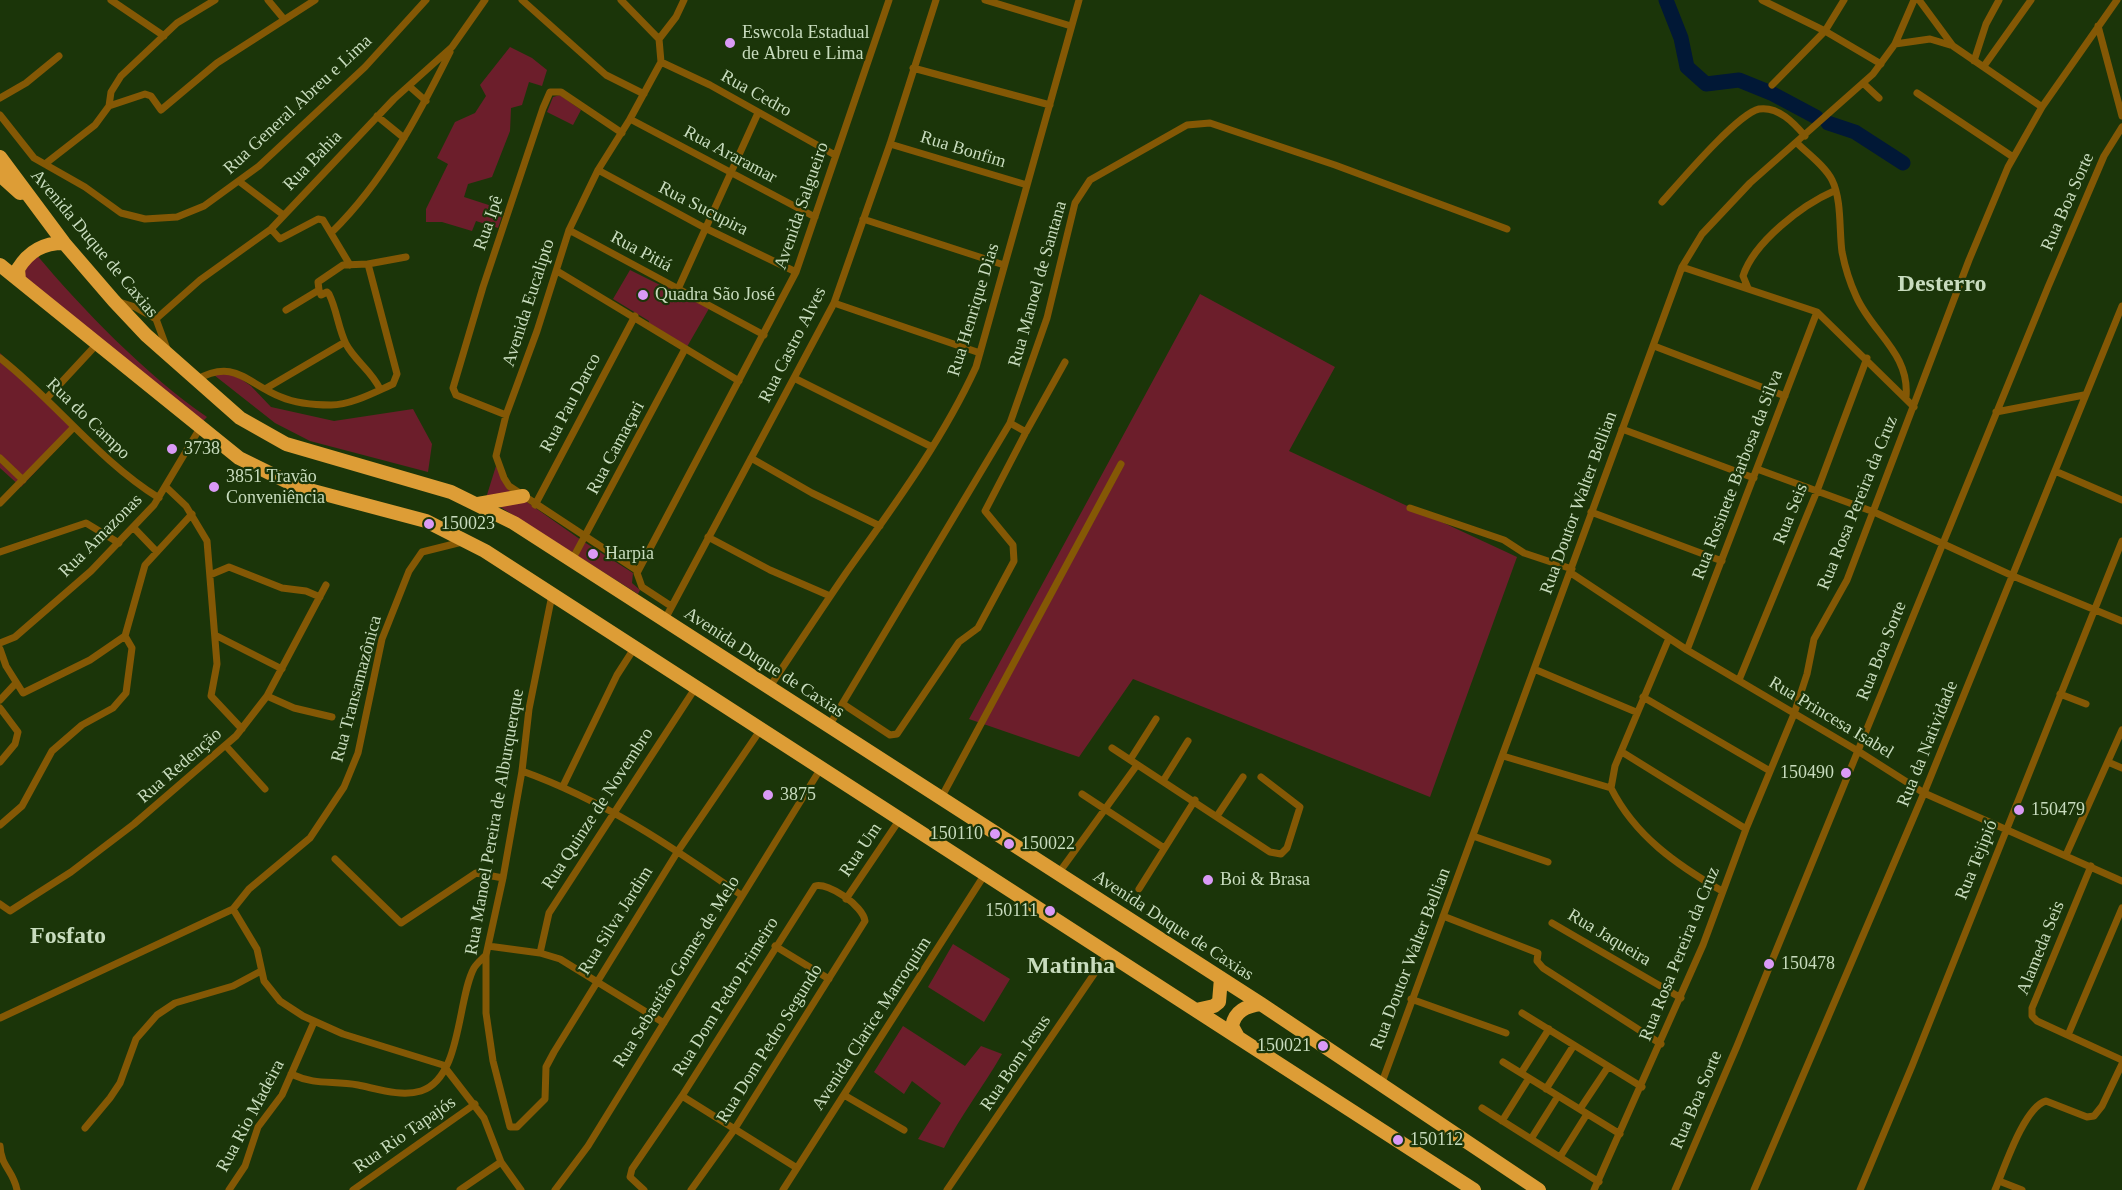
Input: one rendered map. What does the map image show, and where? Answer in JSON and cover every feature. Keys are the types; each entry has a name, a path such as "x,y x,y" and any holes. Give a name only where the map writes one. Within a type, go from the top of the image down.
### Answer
{"highway":[{"name":"Avenida Duque de Caxias","path":"0,157 64,243 114,301 170,357 240,418 286,444 425,483 478,504 514,523 1261,1004 1531,1187"},
{"path":"0,175 18,193 30,198"},
{"path":"19,280 18,269 28,255 47,244 64,243"},
{"path":"0,265 239,458 284,482 426,521 468,541 553,592 634,647 1474,1190"},
{"path":"478,504 529,501"},
{"path":"1196,1010 1214,1006 1219,1002 1221,978"},
{"path":"1238,1037 1232,1026 1238,1014 1247,1007 1261,1004"}],"street":[{"path":"111,0 164,36"},
{"path":"45,164 83,136 109,106 116,81 177,23 215,0"},
{"path":"268,0 284,18"},
{"path":"109,106 145,94 151,96 161,110 217,63 315,0"},
{"name":"Rua General Abreu e Lima","path":"0,115 26,150 45,164 86,187 121,213 145,219 168,219 190,213 240,182 365,68 426,0"},
{"name":"Rua Bahia","path":"332,232 364,195 404,138 426,101 453,47 485,0"},
{"path":"522,0 606,75 644,94"},
{"path":"621,0 658,39 661,62"},
{"path":"658,39 675,17 684,0"},
{"name":"Rua Castro Alves","path":"664,621 834,303 890,144 936,0"},
{"path":"985,0 1071,26"},
{"name":"Rua Henrique Dias","path":"769,688 956,409 980,353 1079,0"},
{"path":"1762,0 1825,31 1881,64"},
{"path":"1772,85 1825,31 1844,0"},
{"name":"Rua Doutor Walter Bellian","path":"1381,1085 1682,267 1694,245 1715,219 1750,183 1805,136 1881,64 1895,44 1914,0"},
{"path":"1919,0 1953,46 2042,107"},
{"path":"1974,61 1986,24 1999,0"},
{"path":"1984,66 2031,0"},
{"name":"Rua Rosa Pereira da Cruz","path":"1594,1190 1681,999 1746,829 1794,714 1807,674 1814,639 1847,580 1969,260 2013,157 2042,107 2117,0"},
{"name":"Avenida Salgueiro","path":"638,571 796,272 886,1"},
{"path":"2098,26 2122,116"},
{"path":"1895,44 1930,39 1953,46"},
{"name":"Rua Bahia","path":"156,319 200,280 271,229 282,214 377,116 453,47"},
{"path":"0,98 26,82 58,56"},
{"name":"Avenida Eucalipto","path":"638,571 529,501 504,478 496,456 506,415 557,271 568,230 598,170 622,133 661,62"},
{"name":"Rua Cedro","path":"661,62 710,85 835,155"},
{"path":"913,68 1050,105"},
{"path":"1863,83 1879,98"},
{"path":"409,86 426,101"},
{"name":"Rua Ipê","path":"506,415 456,395 453,388 483,287 550,92 561,92 622,133"},
{"path":"1917,93 2013,157"},
{"path":"1662,202 1706,154 1742,119 1755,111 1766,109 1785,116 1805,136"},
{"path":"678,289 758,113"},
{"path":"377,116 404,138"},
{"name":"Rua Araramar","path":"630,119 815,217"},
{"name":"Rua Manoel de Santana","path":"829,726 930,553 1010,423 1047,318 1075,203 1090,180 1186,125 1210,123 1507,229"},
{"name":"Rua Boa Sorte","path":"1675,1190 2089,190 2104,156 2122,127"},
{"path":"1797,143 1828,174 1842,225 1842,252 1850,279 1865,314 1896,352 1907,381 1906,397"},
{"name":"Rua Bonfim","path":"890,144 1027,185"},
{"name":"Rua Sucupira","path":"598,170 705,228 796,272"},
{"path":"240,182 282,214"},
{"path":"1748,288 1743,276 1748,260 1762,244 1816,199 1834,191"},
{"path":"271,229 280,239 320,219 332,232 350,265"},
{"path":"863,219 1004,265"},
{"name":"Rua Pitiá","path":"568,230 764,334"},
{"path":"380,389 372,373 357,360 345,342 329,294 327,292 321,295 317,284 322,277 336,268 406,257"},
{"path":"196,380 214,372 230,371 295,401 329,405 347,402 393,384 397,375 368,264"},
{"path":"1682,267 1817,312 1867,358 1914,407"},
{"path":"557,271 635,316 739,381"},
{"path":"286,310 319,290"},
{"path":"114,301 123,302 156,319 170,357"},
{"path":"834,303 980,353"},
{"name":"Rua da Natividade","path":"1754,1190 1924,793 2122,306"},
{"name":"Rua Rosinete Barbosa da Silva","path":"1687,650 1817,312"},
{"name":"Rua Pau Darco","path":"529,501 635,316"},
{"path":"265,389 345,342"},
{"path":"46,399 97,344"},
{"path":"1654,346 1785,396"},
{"name":"Rua Camaçari","path":"572,560 685,349"},
{"name":"Rua do Campo","path":"0,358 46,399 118,470 159,498"},
{"name":"Rua Seis","path":"1739,681 1817,491 1867,358"},
{"path":"843,704 890,735 897,734 959,642 978,628 1015,558 1013,545 985,511 1065,362"},
{"path":"794,378 932,447"},
{"path":"1996,412 2084,395"},
{"path":"1010,423 1026,432"},
{"path":"0,503 74,427"},
{"name":"Rua Amazonas","path":"0,643 15,637 134,527 159,498 200,428"},
{"path":"1622,429 1754,478"},
{"path":"0,458 23,480"},
{"path":"751,458 812,493 879,526"},
{"path":"941,798 1121,464"},
{"path":"1757,469 1874,512 2013,576 2122,621"},
{"path":"2055,471 2122,500"},
{"path":"166,487 192,514 207,541 217,664 212,699 242,729"},
{"name":"Rua Princesa Isabel","path":"1410,508 1504,540 1524,553 1571,572 1687,650 1858,751 1924,793 2122,881"},
{"path":"1591,512 1722,561"},
{"path":"0,649 23,693 90,660 125,636 145,565 192,514"},
{"path":"0,552 87,523 119,543"},
{"path":"134,527 157,552"},
{"path":"708,537 770,570 830,596"},
{"name":"Rua Transamazônica","path":"0,1018 233,909 249,889 310,838 344,787 358,753 382,639 416,559 422,552 432,548 468,541"},
{"name":"Rua Tejipió","path":"1860,1190 1912,1066 2122,541"},
{"path":"210,575 229,567 282,588 306,591 320,597"},
{"path":"638,571 636,576 642,587 671,606"},
{"name":"Rua Redenção","path":"0,904 10,911 71,872 134,824 226,746 267,696 326,585"},
{"name":"Rua Manoel Pereira de Alburquerque","path":"510,1127 501,1100 489,1037 486,1013 486,955 503,878 522,771 529,708 553,592"},
{"path":"215,635 282,669"},
{"path":"0,825 22,806 52,751 82,726 113,708 126,693 132,648 125,636"},
{"path":"1669,638 1615,766 1611,788 1630,820 1661,850 1682,868 1722,891"},
{"path":"562,786 617,675 634,647"},
{"path":"1534,669 1636,712"},
{"path":"0,700 16,682"},
{"name":"Rua Quinze de Novembro","path":"540,953 549,913 696,687"},
{"path":"2060,694 2086,704"},
{"path":"267,696 294,708 332,717"},
{"path":"1643,697 1770,771"},
{"path":"0,708 18,732 15,744 0,762"},
{"path":"1130,760 1156,719"},
{"name":"Rua Silva Jardim","path":"510,1127 517,1127 545,1100 549,1060 595,982 678,851 761,729"},
{"path":"2066,855 2122,730"},
{"path":"1163,781 1188,741"},
{"path":"226,746 265,789"},
{"path":"1112,748 1270,852 1277,854 1285,851 1300,807 1261,777"},
{"path":"1622,752 1746,829"},
{"path":"1503,756 1611,788"},
{"path":"2108,762 2122,768"},
{"path":"1058,874 1104,807 1137,765"},
{"name":"Rua Sebastião Gomes de Melo","path":"555,1190 588,1146 821,768"},
{"path":"522,771 562,786 615,812 678,851 741,895"},
{"path":"1217,816 1243,777"},
{"path":"1082,794 1164,848"},
{"path":"1140,889 1194,800"},
{"name":"Rua Um","path":"846,899 900,819"},
{"path":"1473,836 1548,862"},
{"path":"335,859 401,923 476,873 503,878"},
{"name":"Alameda Seis","path":"2091,866 2032,1008 2032,1016 2037,1021 2122,1062"},
{"name":"Avenida Clarice Marroquim","path":"783,1190 986,873"},
{"name":"Rua Dom Pedro Primeiro","path":"644,1190 630,1177 632,1169 740,1007 775,946 815,886 825,886 861,911"},
{"path":"2068,1035 2122,908"},
{"path":"233,909 257,949 261,971 275,996 314,1022 376,1045 436,1061 445,1067 484,1118 501,1162 521,1190"},
{"name":"Rua Dom Pedro Segundo","path":"691,1190 734,1130 865,921 861,911"},
{"path":"1443,916 1538,953 1538,963 1661,1044"},
{"name":"Rua Jaqueira","path":"1552,923 1681,999"},
{"path":"488,946 540,953 560,959 664,1023"},
{"path":"775,946 829,979"},
{"name":"Rua Bom Jesus","path":"947,1190 1109,952"},
{"path":"291,1074 311,1082 344,1083 383,1091 410,1092 428,1088 445,1067 455,1044 474,968 486,955"},
{"path":"85,1128 120,1083 136,1039 157,1015 175,1004 233,986 261,971"},
{"path":"1411,999 1506,1033"},
{"path":"1522,1013 1642,1087"},
{"name":"Rua Rio Madeira","path":"229,1190 245,1166 258,1127 282,1095 314,1022"},
{"path":"1521,1073 1549,1029"},
{"path":"1546,1089 1574,1045"},
{"path":"1503,1062 1620,1134"},
{"path":"1995,1190 2034,1108 2046,1101 2087,1117 2094,1116 2102,1106 2122,1062"},
{"path":"1580,1110 1608,1067"},
{"path":"1502,1121 1529,1078"},
{"path":"844,1095 904,1130"},
{"path":"682,1096 797,1168"},
{"path":"1531,1139 1557,1096"},
{"name":"Rua Rio Tapajós","path":"353,1190 475,1104"},
{"path":"1482,1108 1599,1182"},
{"path":"1560,1157 1587,1114"},
{"path":"0,1146 0,1162 12,1176 17,1190"},
{"path":"460,1190 501,1162"},
{"path":"1999,1181 2022,1190"}],"shaded area":[{"path":"510,47 532,58 547,70 542,86 529,82 522,105 511,108 510,131 492,177 468,184 464,197 504,210 498,228 476,221 472,231 442,222 426,222 426,209 448,164 437,158 455,122 475,113 486,96 480,85"},
{"path":"560,95 581,110 573,125 547,112 553,97"},
{"path":"35,253 116,341 161,382 207,417 201,423 19,272"},
{"path":"630,270 666,288 668,284 711,305 684,352 648,326 649,321 613,299"},
{"path":"1200,294 1335,367 1289,451 1517,557 1430,797 1133,679 1079,757 969,719"},
{"path":"0,353 75,430 21,487 0,468"},
{"path":"225,368 251,386 271,407 334,421 413,409 432,444 428,472 310,441 275,423 214,375"},
{"path":"496,466 507,488 633,573 632,583 640,590 638,594 486,498"},
{"path":"953,944 1010,979 984,1022 928,987"},
{"path":"903,1026 965,1066 981,1046 1002,1054 944,1148 918,1139 941,1103 912,1081 904,1094 874,1072"}],"waterway":[{"path":"1666,0 1681,38 1687,67 1706,84 1739,80 1771,93 1816,117"},
{"path":"1828,123 1855,132 1903,163"}],"place":[{"name":"Eswcola Estadual de Abreu e Lima","path":"730,43"},
{"name":"Quadra São José","path":"643,295"},
{"name":"3738","path":"172,449"},
{"name":"3851 Travão Conveniência","path":"214,487"},
{"name":"150023","path":"429,524"},
{"name":"Harpia","path":"593,554"},
{"name":"150490","path":"1846,773"},
{"name":"3875","path":"768,795"},
{"name":"150479","path":"2019,810"},
{"name":"150110","path":"995,834"},
{"name":"150022","path":"1009,844"},
{"name":"Boi & Brasa","path":"1208,880"},
{"name":"150111","path":"1050,911"},
{"name":"150478","path":"1769,964"},
{"name":"150021","path":"1323,1046"},
{"name":"150112","path":"1398,1140"}],"district":[{"name":"Desterro","path":"1942,285"},
{"name":"Fosfato","path":"68,937"},
{"name":"Matinha","path":"1071,967"}]}
